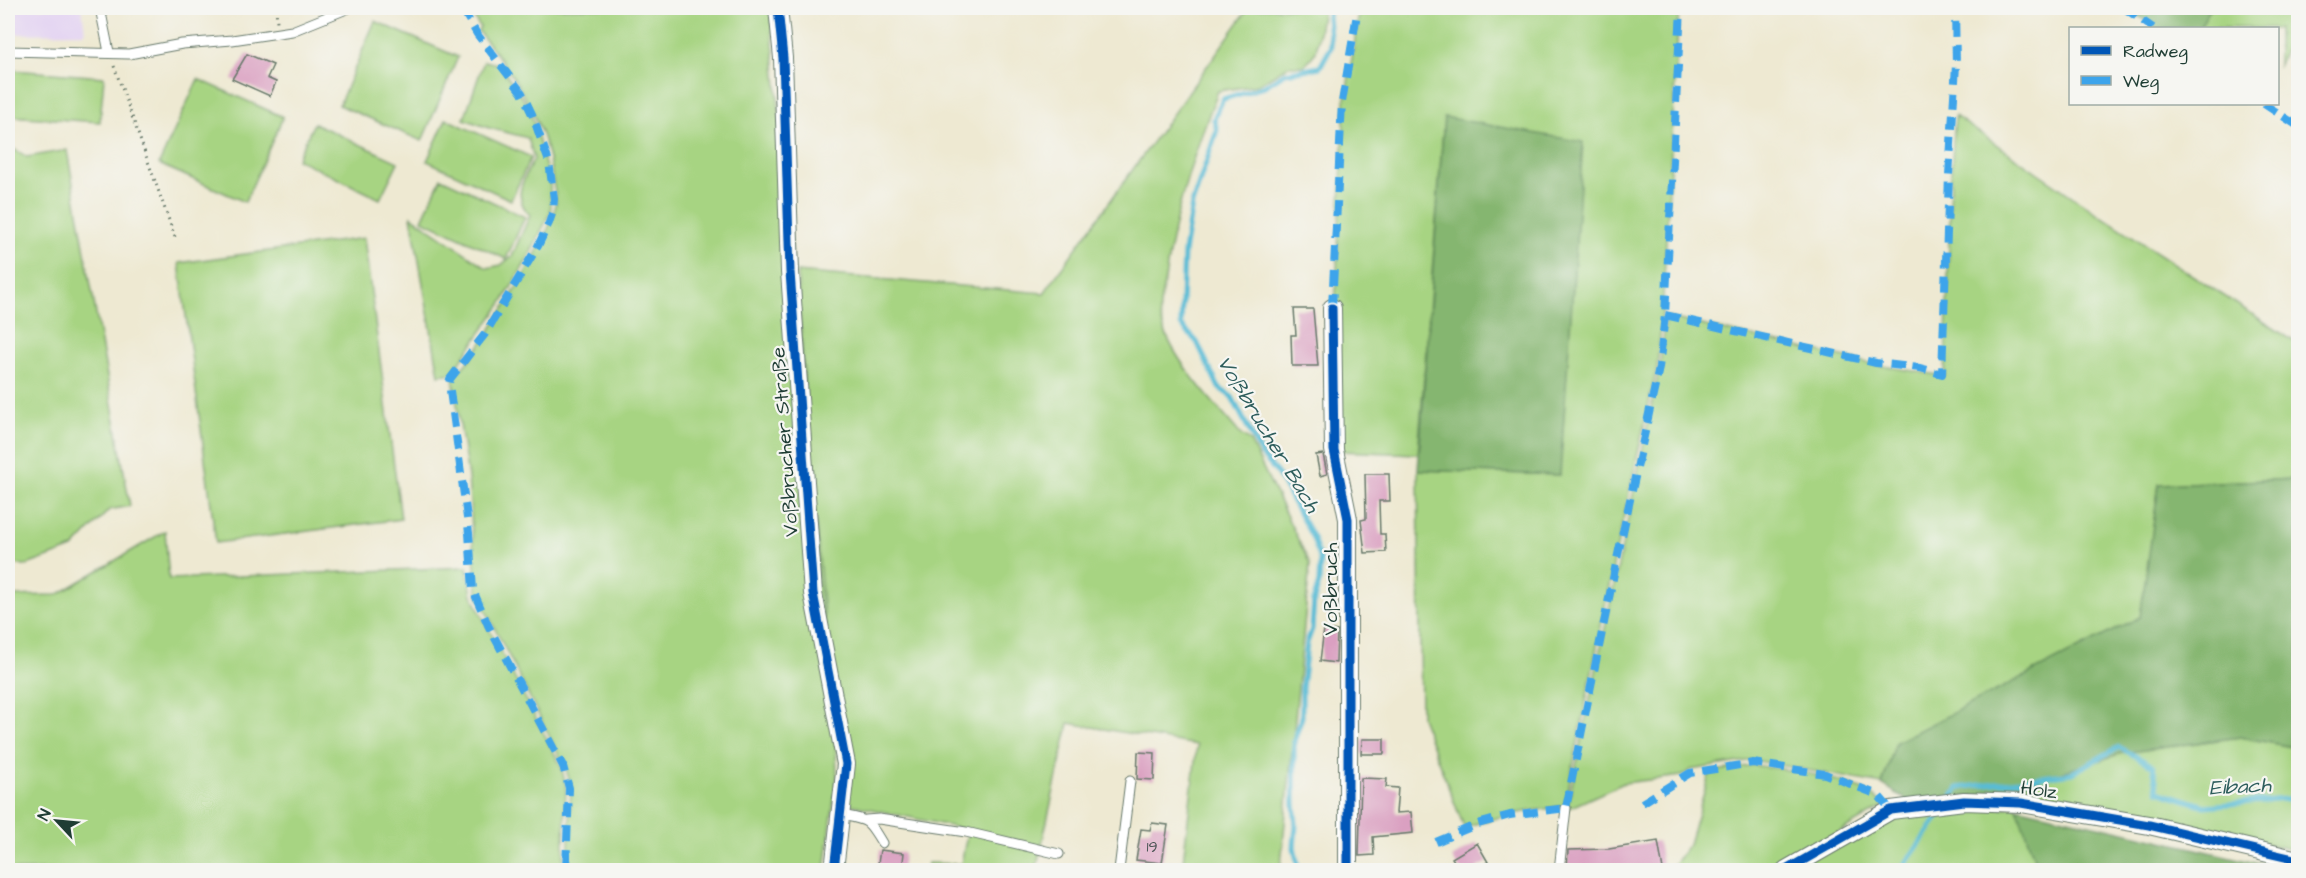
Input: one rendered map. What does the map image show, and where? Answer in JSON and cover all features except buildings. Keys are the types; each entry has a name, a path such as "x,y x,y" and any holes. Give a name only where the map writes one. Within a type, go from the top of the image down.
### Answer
{"street":[{"name":"Voßbrucher Straße","path":"778,8 783,58 790,272 813,593 846,764 834,870"},
{"name":"Voßbruch","path":"1332,308 1334,450 1348,519 1348,870"},
{"name":"Holz","path":"1786,870 1891,810 1913,805 1964,801 2020,803 2149,825 2298,860"}],"lane":[{"path":"100,8 109,52"},
{"path":"8,51 129,54 182,44 232,40 292,31 349,8"},
{"path":"1119,870 1130,781"},
{"path":"1559,870 1566,808"},
{"path":"840,815 966,832 1059,854"},
{"path":"866,820 871,824 882,843"}],"path":[{"path":"109,52 176,240"}],"shaded area":[{"path":"8,8 82,8 85,33 8,34"}],"green space":[{"path":"468,8 770,8 836,749 837,775 825,870 568,870 571,786 566,769 477,593 468,477 453,378 474,354 495,323 535,256 553,216 556,195 548,154 535,116 504,64 478,31 480,27"},
{"path":"1247,8 1323,8 1316,52 1304,66 1288,66 1258,85 1218,91 1179,207 1160,302 1160,315 1165,331 1182,364 1241,435 1250,441 1310,564 1281,864 1284,870 1182,870 1197,745 1069,723 1036,870 926,870 928,863 961,864 968,830 848,804 818,583 797,272 1044,293"},
{"path":"1360,8 1679,8 1662,315 1657,367 1615,556 1565,806 1511,814 1464,827 1421,717 1418,470 1560,475 1444,117 1418,454 1337,451 1335,308 1345,101"},
{"path":"2127,8 2211,8 2200,27 2155,27"},
{"path":"2149,8 2298,8 2298,20 2279,65 2279,27 2180,27"},
{"path":"375,21 458,57 422,141 339,105"},
{"path":"484,61 499,64 526,103 534,123 550,183 551,211 527,260 502,303 452,373 439,375 411,216 487,268 501,265 512,256 530,215 524,208 520,194 523,180 534,159 528,138 464,119"},
{"path":"12,70 104,77 100,122 9,116"},
{"path":"198,79 283,117 245,202 159,164"},
{"path":"1955,116 2092,210 2298,344 2298,479 2159,484 2141,617 1897,742 1882,784 1753,760 1690,770 1682,776 1624,783 1567,809 1660,366 1666,317 1877,365 1945,376"},
{"path":"1444,117 1583,142 1560,475 1418,470"},
{"path":"446,119 531,157 511,200 427,161"},
{"path":"314,123 398,162 380,199 297,159"},
{"path":"8,146 27,157 67,150 130,506 109,510 73,548 27,565 8,564"},
{"path":"441,178 525,217 506,259 422,220"},
{"path":"364,238 401,519 216,543 179,263"},
{"path":"2298,479 2298,748 2240,737 2122,753 1994,794 1911,803 1882,784 1896,742 2140,617 2159,484"},
{"path":"165,531 169,579 467,567 472,595 561,766 566,786 563,870 8,870 8,596 57,595"},
{"path":"2240,737 2298,748 2298,851 2148,816 1994,794 2122,753"},
{"path":"1753,765 1843,782 1874,796 1884,806 1776,870 1670,870 1689,844 1710,772"},
{"path":"2017,807 2038,870 1790,870 1891,812"},
{"path":"2017,807 2286,870 2038,870"}],"waterway":[{"name":"Voßbrucher Bach","path":"1299,870 1294,847 1296,825 1294,741 1302,717 1302,688 1307,643 1312,629 1320,560 1313,538 1277,473 1262,455 1232,397 1219,388 1197,342 1181,325 1184,252 1192,204 1217,130 1214,119 1223,99 1263,87 1285,73 1320,67 1331,47 1329,8"},
{"name":"Eibach","path":"1951,799 1958,788 2072,773 2119,747 2153,766 2158,791 2205,806 2298,798"},
{"name":"Eibach","path":"1901,870 1944,809"}],"marked path":[{"path":"462,8 477,34 522,93 549,162 554,199 549,223 538,246 485,334 449,383 469,533 473,590 488,625 563,766 569,788 566,870"},
{"path":"1332,308 1342,102 1358,8"},
{"path":"1436,842 1478,824 1510,815 1566,808 1659,368 1665,315 1681,8"},
{"path":"1665,315 1876,363 1920,368 1942,374 1949,175 1956,65 1955,8"},
{"path":"2124,8 2152,27"},
{"path":"2266,105 2298,126"},
{"path":"1642,803 1690,773 1753,763 1825,774 1878,795 1891,810"}],"cycle path":[{"path":"778,8 783,58 790,272 813,593 846,764 834,870"},
{"path":"1332,308 1334,450 1348,519 1348,870"},
{"path":"1786,870 1891,810 1964,801 2021,803 2149,825 2298,860"}]}
